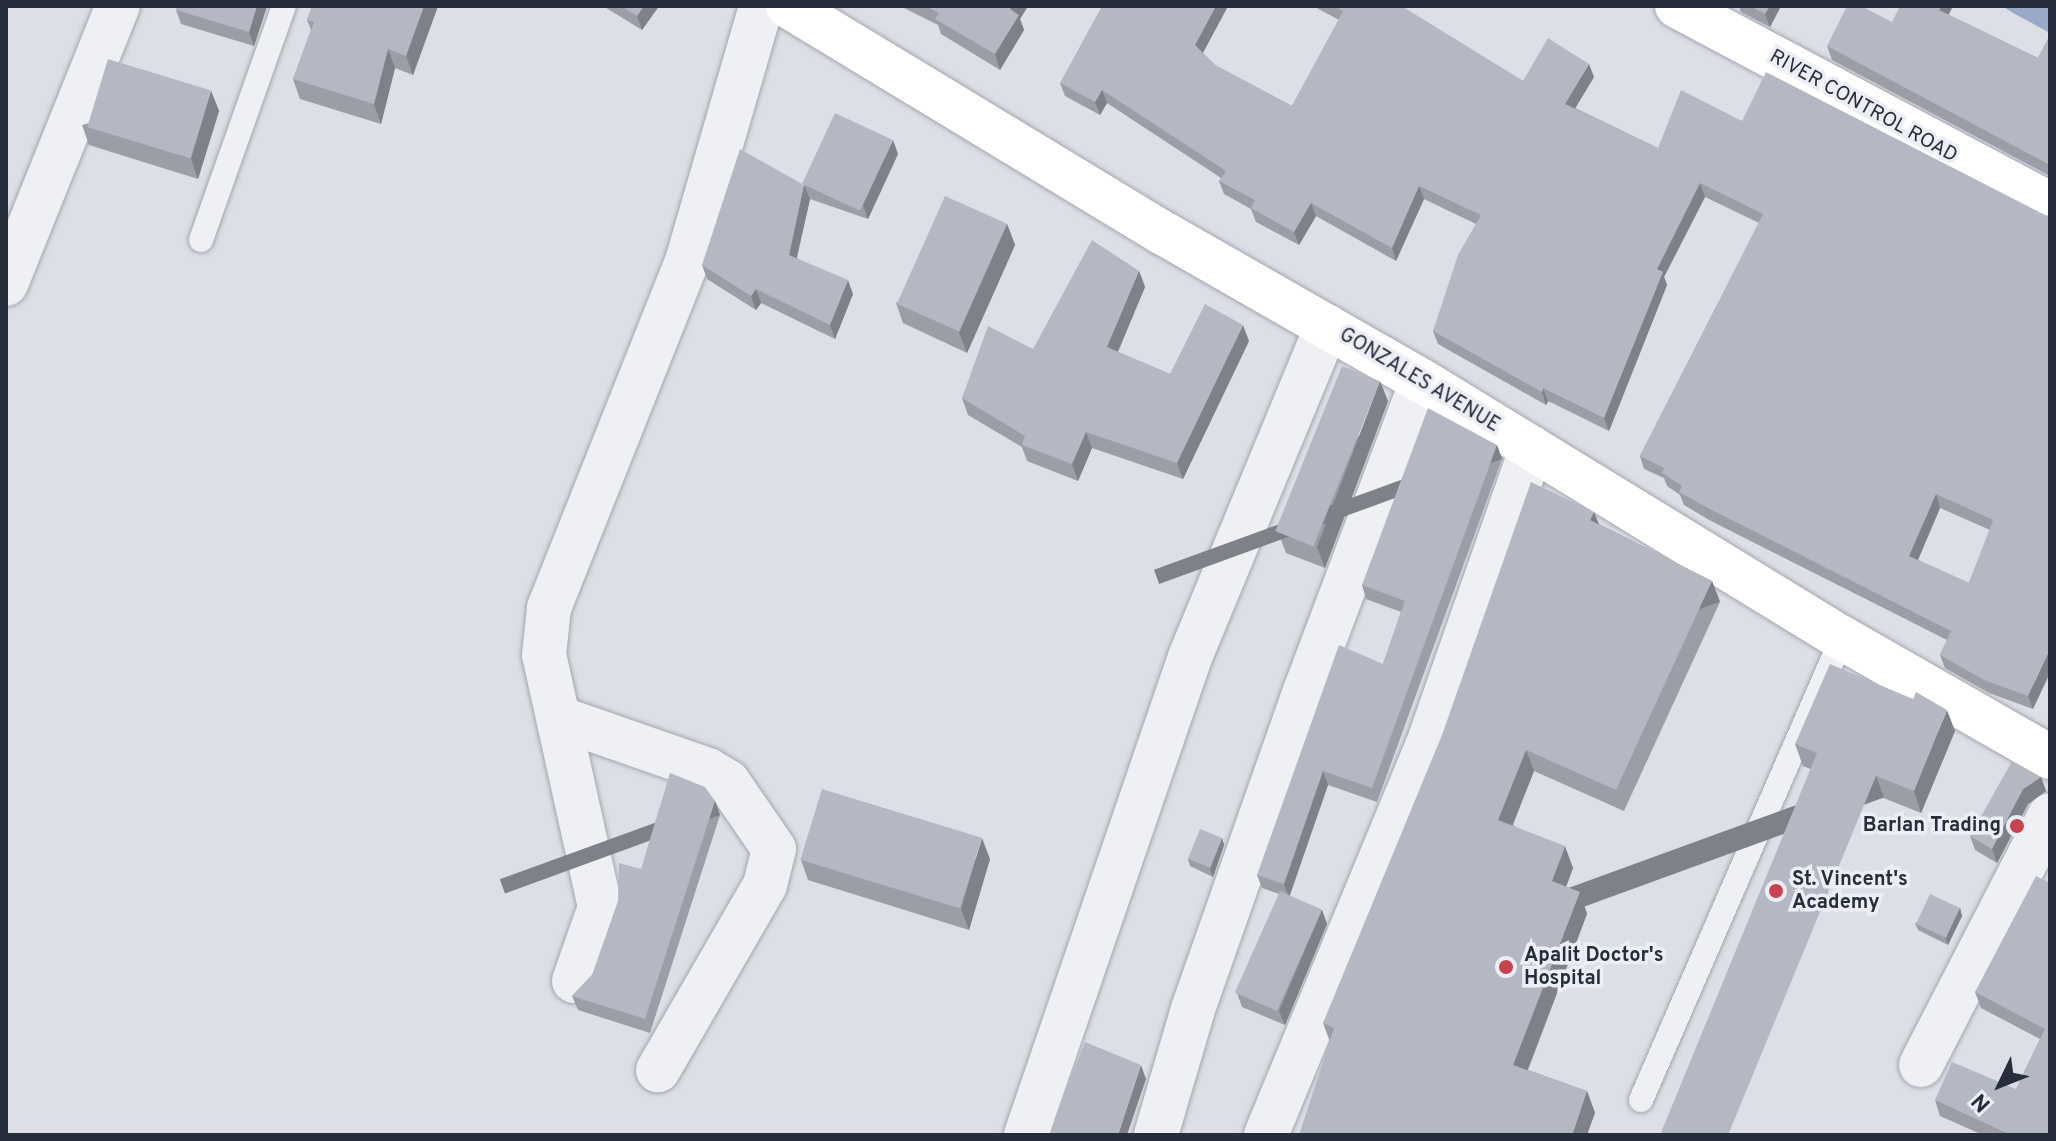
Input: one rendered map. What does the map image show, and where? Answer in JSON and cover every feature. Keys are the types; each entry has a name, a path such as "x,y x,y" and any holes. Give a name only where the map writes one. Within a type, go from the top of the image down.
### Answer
{"main road":[{"name":"GONZALES AVENUE","path":"788,6 1422,381 1842,638 2050,757"},
{"name":"RIVER CONTROL ROAD","path":"1677,6 2050,204"}],"street":[{"path":"6,284 118,6"},
{"path":"574,981 600,907 544,655 549,608 688,258 761,6"},
{"path":"1026,1135 1190,657 1327,326"},
{"path":"1156,1135 1193,1009 1290,734 1422,381"},
{"path":"1266,1135 1427,747 1532,448"},
{"path":"559,718 728,782 774,849 765,885 658,1070"},
{"path":"1921,1065 2050,815"}],"lane":[{"path":"201,240 284,6"},
{"path":"1641,1100 1842,638"}],"water":[{"path":"2002,6 2050,6 2050,33 2013,13"}],"building":[{"path":"177,6 257,6 249,32 176,10"},
{"path":"312,6 424,6 406,56 388,49 374,104 293,79 314,22 307,20"},
{"path":"621,6 644,6 637,16"},
{"path":"925,6 1012,6 1010,9 1019,15 995,54 935,19 939,13"},
{"path":"1102,6 1216,6 1195,45 1215,65 1292,106 1343,11 1333,6 1401,6 1523,81 1548,38 1589,64 1565,104 1658,148 1681,90 1742,121 1766,72 2047,216 2050,213 2050,649 2028,696 1984,680 1940,655 1951,631 1679,492 1682,486 1662,473 1664,468 1640,456 1763,214 1700,183 1657,269 1663,272 1604,418 1543,388 1542,392 1433,331 1458,255 1481,215 1419,186 1392,248 1311,203 1294,232 1251,208 1255,200 1219,181 1226,171 1102,90 1095,102 1060,83","holes":["1936,494 1993,520 1969,583 1909,556"]},
{"path":"1750,6 1770,6 1765,14"},
{"path":"1847,6 1861,6 1892,22 1900,6 1942,6 1939,10 2038,58 2050,35 2050,165 1827,46"},
{"path":"108,59 211,91 191,158 87,127"},
{"path":"835,113 893,140 860,211 802,184"},
{"path":"740,149 804,185 789,255 848,280 830,325 756,289 751,296 702,265"},
{"path":"945,196 1007,224 959,331 897,304"},
{"path":"1092,240 1139,271 1107,347 1170,374 1205,304 1243,325 1177,463 1086,432 1072,464 1022,445 1025,436 962,398 988,326 1033,349"},
{"path":"1342,366 1380,381 1313,546 1275,531"},
{"path":"1428,408 1497,445 1372,788 1323,771 1284,884 1257,875 1339,645 1383,664 1405,601 1362,585"},
{"path":"1531,482 1594,512 1590,520 1712,581 1616,790 1526,750 1498,820 1565,846 1552,881 1580,892 1513,1065 1587,1091 1572,1135 1299,1135 1334,1028 1323,1023 1442,735"},
{"path":"1830,664 1913,699 1916,692 1947,710 1914,791 1876,776 1728,1135 1660,1135 1817,753 1795,744"},
{"path":"2012,761 2041,777 2023,789 1992,849 1970,836"},
{"path":"670,773 705,787 715,801 645,1019 572,996 592,975 618,901 619,863 641,869"},
{"path":"822,789 982,838 960,909 800,860"},
{"path":"1200,829 1222,838 1210,868 1188,859"},
{"path":"2036,876 2050,883 2050,1135 2011,1135 1935,1100 1952,1062 2016,1089 2045,1029 1975,992"},
{"path":"1280,891 1322,910 1277,1011 1235,992"},
{"path":"1930,894 1960,908 1946,938 1916,924"},
{"path":"1085,1042 1141,1065 1118,1135 1050,1135 1056,1115"}],"place":[{"name":"Barlan Trading","path":"2017,826"},
{"name":"St. Vincent's Academy","path":"1776,891"},
{"name":"Apalit Doctor's Hospital","path":"1506,967"}]}
